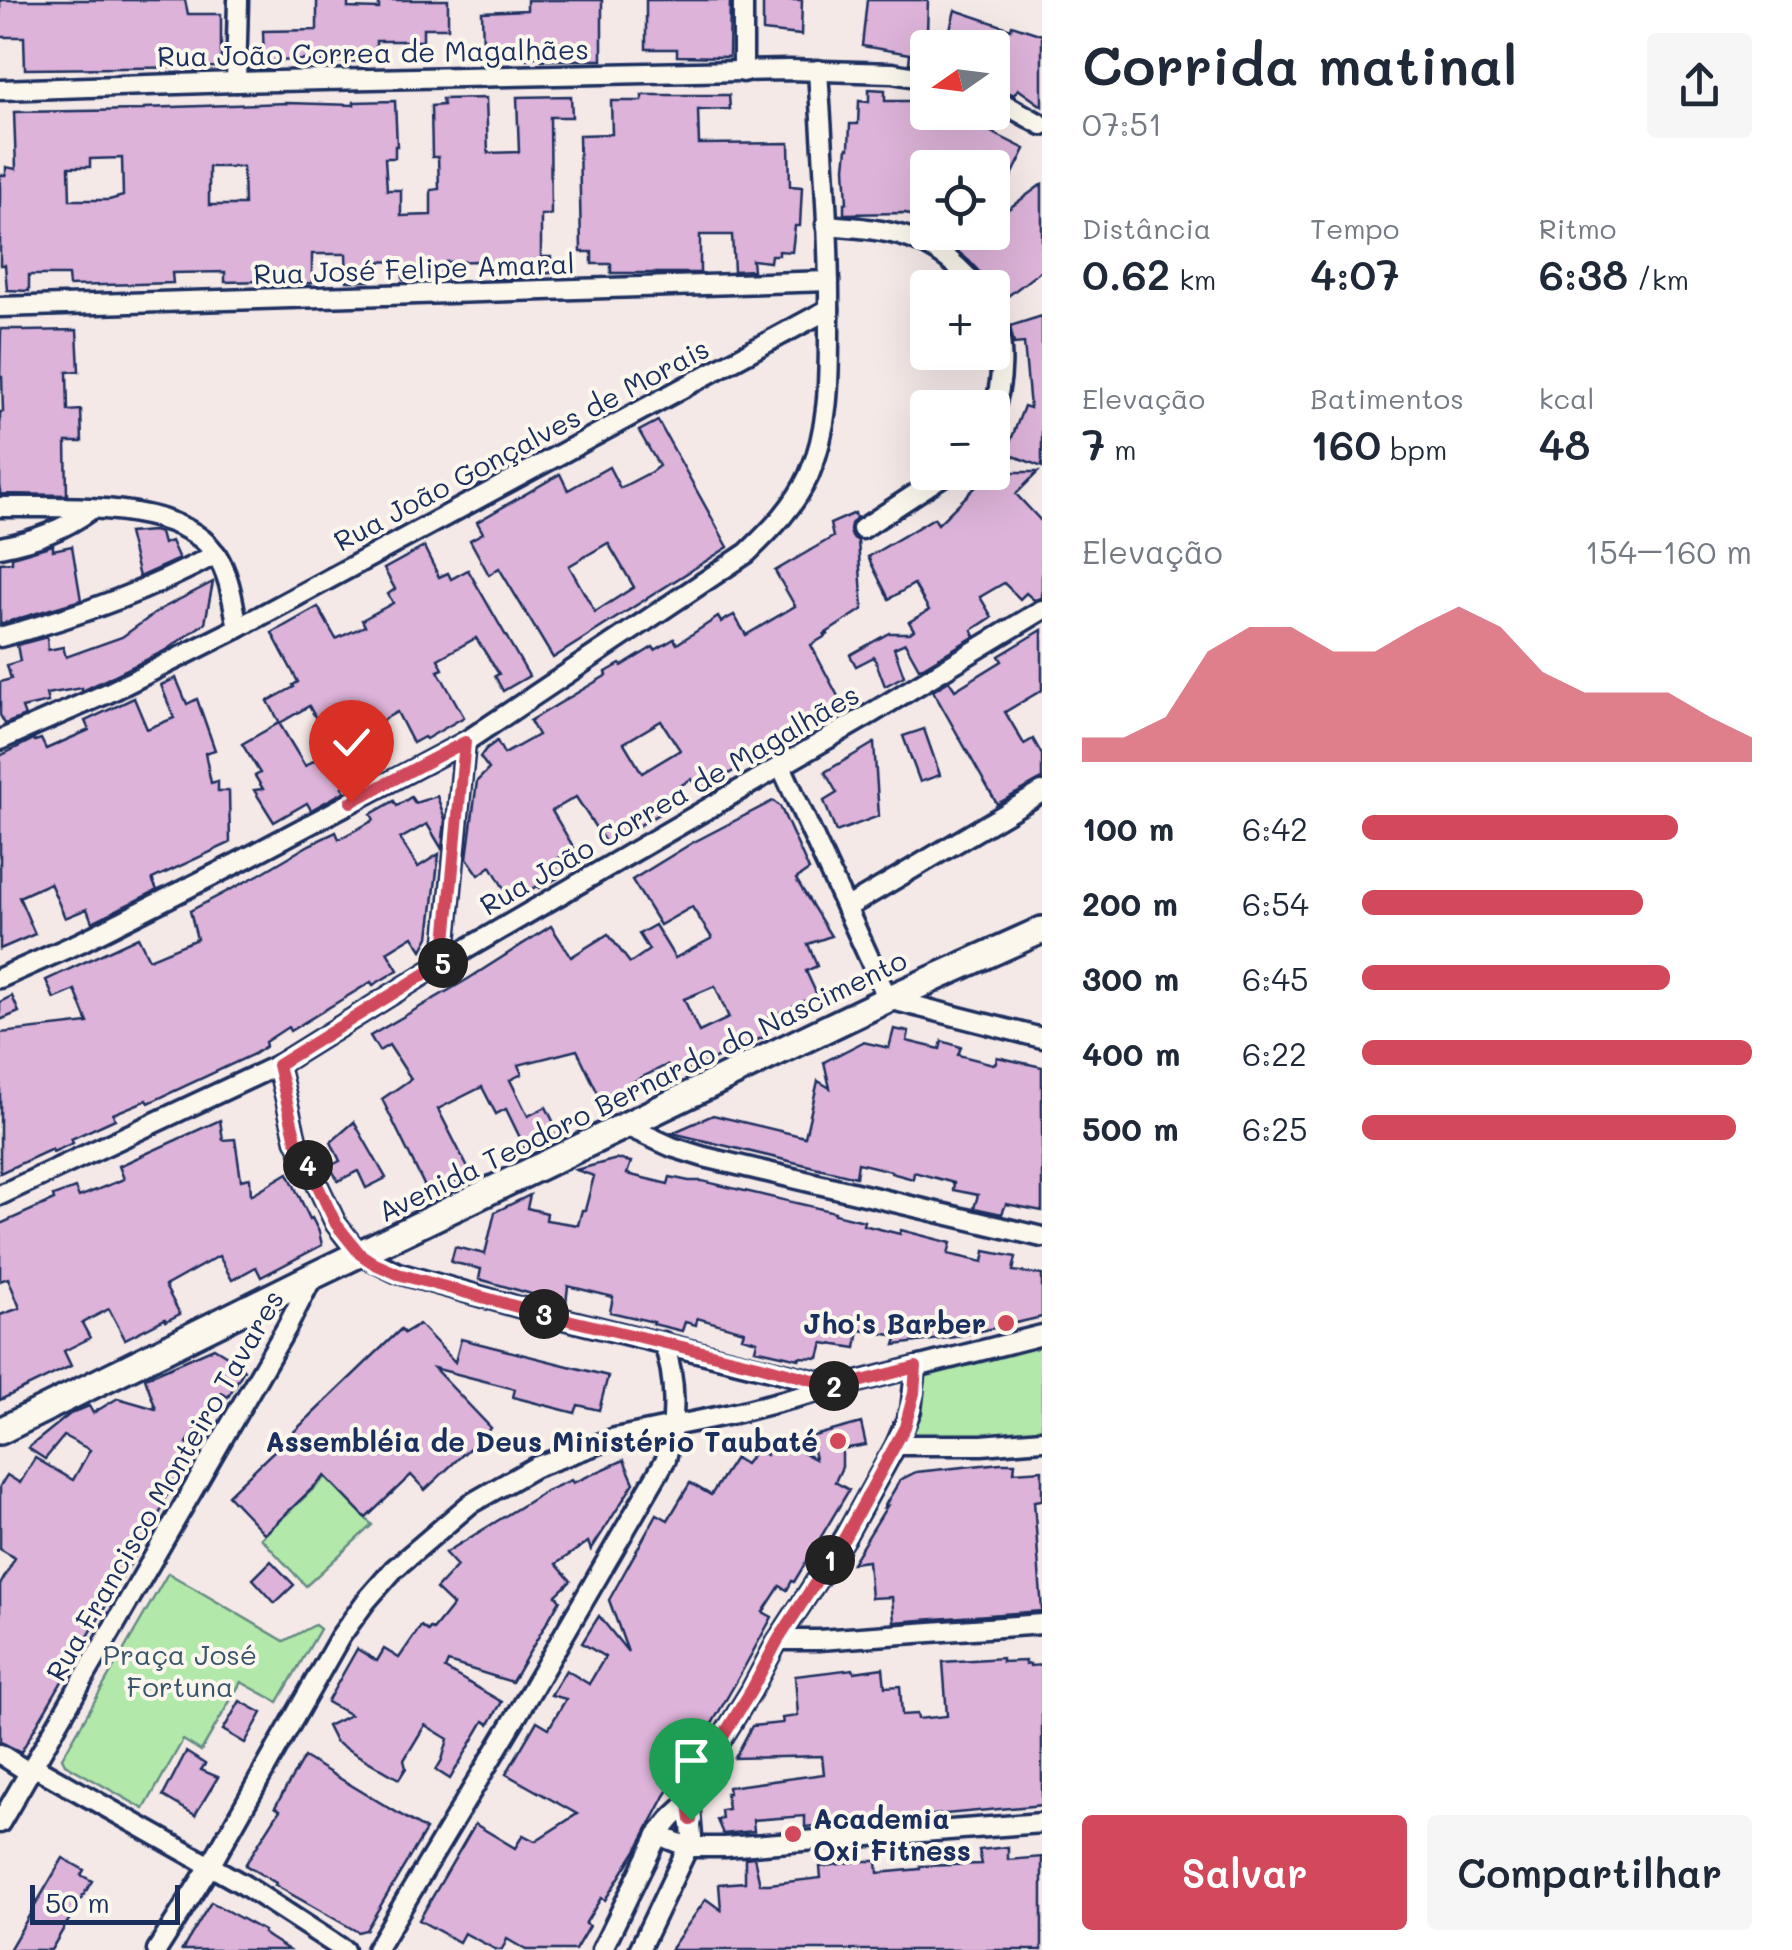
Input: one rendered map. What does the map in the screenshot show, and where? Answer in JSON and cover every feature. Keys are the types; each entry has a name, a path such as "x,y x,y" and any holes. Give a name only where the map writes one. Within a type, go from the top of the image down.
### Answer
{"street":[{"path":"236,82 238,0"},
{"path":"743,0 743,72"},
{"path":"0,978 238,863 465,742 747,553 794,504 817,452 829,399 829,281 818,70"},
{"name":"Rua João Correa de Magalhães","path":"0,90 818,70 910,76"},
{"path":"1010,107 1042,124"},
{"path":"826,225 873,228 910,237 937,250 963,270"},
{"name":"Rua José Felipe Amaral","path":"0,308 829,281"},
{"name":"Rua João Gonçalves de Morais","path":"0,740 108,693 238,628 829,308"},
{"path":"862,529 922,490"},
{"path":"0,507 92,509 157,516 183,525 216,554 226,574 238,628"},
{"path":"0,547 50,534 92,509"},
{"path":"0,638 102,607 178,575 216,554"},
{"name":"Rua João Correa de Magalhães","path":"0,1195 278,1065 444,962 1042,610"},
{"path":"444,962 465,742"},
{"path":"781,766 888,999 1042,1038"},
{"path":"846,908 1042,792"},
{"name":"Avenida Teodoro Bernardo do Nascimento","path":"4,1434 313,1276 888,999 1042,930"},
{"path":"278,1065 296,1140 336,1224 360,1254 398,1274 839,1387"},
{"path":"626,1126 672,1147 704,1156 1042,1238"},
{"name":"Rua Francisco Monteiro Tavares","path":"0,1824 278,1344 313,1276"},
{"path":"158,1950 340,1637 394,1569 470,1504 535,1468 616,1438 1042,1335"},
{"path":"376,1950 666,1459 672,1427 671,1368 663,1342"},
{"path":"602,1950 658,1835 689,1802 708,1761 778,1640 845,1537 896,1446 911,1410 916,1367"},
{"path":"896,1446 1042,1440"},
{"path":"778,1640 1042,1624"},
{"path":"0,1754 210,1866 344,1950"},
{"path":"639,1950 692,1837 689,1802"},
{"path":"658,1835 688,1847 764,1846 1042,1823"}],"green space":[{"path":"1042,1340 1042,1439 898,1445 920,1369"},
{"path":"326,1477 372,1525 306,1586 261,1538"},
{"name":"Praça José Fortuna","path":"168,1573 284,1641 315,1625 320,1629 278,1702 241,1682 201,1751 183,1740 144,1809 65,1764 62,1758"}],"building":[{"path":"0,0 185,0 188,14 221,14 221,67 25,69 24,37 0,37"},
{"path":"317,0 348,0 348,8 379,9 379,0 448,0 448,28 423,28 423,41 376,41 376,55 363,56 363,61 264,61 263,31 317,30"},
{"path":"527,0 602,0 602,60 542,60 543,55 527,59 527,49 483,49 482,12 527,10"},
{"path":"646,0 730,0 729,57 677,56 677,49 646,49"},
{"path":"763,0 802,0 801,35 763,31"},
{"path":"867,0 928,0 927,30 910,30 910,54 862,46"},
{"path":"955,10 1042,35 1042,106 1018,89 1014,95 1010,93 1010,30 950,30"},
{"path":"869,89 885,90 885,101 910,101 910,130 987,130 1025,149 1010,179 1010,150 910,150 910,215 844,214 850,124 858,124 859,101 869,102"},
{"path":"642,95 729,95 730,109 698,110 699,144 789,143 790,186 802,187 800,226 795,226 792,252 779,251 779,255 771,255 770,262 752,260 753,270 734,271 732,235 700,235 700,273 611,273 611,264 592,264 592,252 581,252 579,135 612,134 611,101 642,101"},
{"path":"571,96 572,117 550,117 551,215 541,215 541,257 551,257 551,273 492,279 492,262 446,262 446,279 403,280 403,261 369,262 370,281 347,281 346,254 312,254 312,283 296,284 295,271 265,271 265,281 225,282 225,272 172,273 173,283 69,286 68,275 29,275 29,291 7,290 5,265 0,265 0,175 6,175 6,167 16,169 14,112 395,101 395,158 385,158 387,190 401,190 401,216 431,215 431,190 439,189 438,157 432,157 431,106 443,105 442,99 486,98 488,153 519,152 517,97","holes":["122,158 123,196 70,200 69,167 90,167 90,159","209,167 243,167 244,205 209,205"]},
{"path":"1042,184 1042,270 1010,294 1010,270 978,270 956,250 1010,250 1010,208"},
{"path":"1042,316 1042,467 1010,455 1010,443 1024,406 1030,408 1024,343 1014,344 1010,326"},
{"path":"1,329 77,330 79,371 67,372 68,411 81,410 82,442 66,442 67,495 0,494"},
{"path":"658,421 728,547 553,658 499,568 489,575 470,540 483,533 477,522 560,474 568,490 609,467 620,488 651,472 659,466 639,431","holes":["608,543 634,587 595,612 569,566"]},
{"path":"1010,472 1038,472 1016,494 1042,522 1042,598 1034,600 1026,593 1020,599 1004,583 980,597 992,617 972,630 975,636 923,667 919,668 905,643 894,648 904,676 885,686 874,657 856,666 850,655 889,633 910,633 914,630 909,622 929,610 914,584 889,599 868,557 934,518 938,524 973,490 1010,490"},
{"path":"855,513 850,531 858,541 863,609 811,645 841,702 815,717 818,722 699,791 691,779 658,800 665,810 607,845 576,797 552,811 574,848 555,860 565,874 539,888 511,901 491,866 479,875 467,858 477,781 489,769 480,757 486,749 497,741 504,754 538,735 530,721 653,647 655,650 674,639 677,644 718,617 721,622 734,615 746,635 795,606 775,571 833,537 830,524","holes":["661,721 680,750 642,773 624,743"]},
{"path":"128,533 160,533 163,544 171,541 179,559 139,577"},
{"path":"53,545 53,550 72,546 81,600 0,624 0,563"},
{"path":"424,547 439,577 448,573 451,579 468,570 529,676 503,691 495,676 499,674 476,638 438,659 443,669 438,671 464,717 413,743 397,712 353,737 358,746 338,758 309,706 280,723 268,701 298,682 272,633 318,607 336,639 365,626 362,620 393,603 388,594 395,589 384,569"},
{"path":"213,582 205,623 166,650 82,691 46,694 48,702 22,708 25,716 5,724 0,715 0,682 11,679 7,665 20,661 17,645 47,637 48,650 63,647 66,657 122,637 161,609"},
{"path":"1042,630 1042,690 1005,712 1024,744 1033,739 1042,755 1042,779 997,804 933,691 949,681 955,690 1002,661 999,656"},
{"path":"176,678 187,704 197,699 215,750 205,753 211,783 218,781 218,791 229,791 230,843 152,879 157,890 92,922 87,909 65,918 50,883 19,897 35,934 0,949 0,756 34,739 41,739 46,749 89,730 85,721 134,698 147,729 174,718 161,685"},
{"path":"279,723 305,766 331,750 350,782 342,787 345,791 311,810 307,803 274,822 254,790 263,789 255,776 260,773 242,744"},
{"path":"924,729 940,775 920,782 903,736"},
{"path":"874,743 879,816 836,832 824,801 837,793 825,772"},
{"path":"437,796 445,819 442,849 427,824 400,839 418,867 439,854 429,937 422,950 413,936 387,952 398,970 290,1031 288,1027 254,1054 149,1103 147,1100 113,1114 115,1119 71,1139 73,1143 0,1173 0,1033 88,1023 75,990 54,999 46,980 138,937 149,959 197,939 190,911 309,845 336,832 339,839 374,820 371,814 394,801 397,806 411,797 415,803"},
{"path":"773,801 780,806 809,870 796,879 831,936 808,944 817,966 806,971 817,995 758,1023 764,1037 673,1078 667,1065 624,1086 616,1092 621,1103 606,1110 577,1050 518,1065 522,1074 510,1080 528,1116 546,1107 559,1133 526,1150 506,1109 496,1114 482,1087 438,1109 471,1174 429,1195 382,1099 411,1079 389,1045 379,1051 370,1036 551,926 571,957 608,934 630,963 649,950 639,934 655,925 675,958 712,938 692,907 660,925 632,880","holes":["715,986 729,1018 699,1032 684,999"]},
{"path":"12,996 19,1012 0,1020 0,1002"},
{"path":"894,1029 909,1032 907,1041 940,1049 942,1041 961,1047 958,1055 993,1064 997,1057 1042,1067 1042,1211 1006,1204 1002,1214 974,1208 978,1195 953,1190 954,1183 914,1172 913,1179 858,1163 856,1177 672,1133 713,1115 805,1137 818,1081 830,1088 824,1062 863,1042 889,1048"},
{"path":"220,1120 223,1140 235,1139 241,1180 250,1178 251,1195 288,1173 322,1245 261,1277 256,1267 232,1280 219,1256 165,1286 180,1314 125,1339 109,1309 82,1323 90,1338 64,1351 71,1366 0,1400 0,1315 20,1308 8,1278 0,1281 0,1224 75,1188 79,1197 124,1179 119,1166"},
{"path":"354,1122 386,1178 366,1188 358,1171 338,1181 330,1166 340,1161 331,1142"},
{"path":"617,1159 631,1162 627,1174 668,1184 670,1177 702,1181 835,1212 864,1221 863,1225 951,1243 948,1254 983,1262 985,1251 1016,1257 1013,1271 1042,1275 1042,1317 955,1337 895,1345 898,1336 859,1330 856,1348 823,1343 819,1358 799,1359 755,1349 757,1341 742,1337 744,1331 697,1318 696,1325 685,1322 682,1331 653,1324 610,1312 613,1297 568,1286 566,1304 479,1279 481,1269 451,1262 455,1247 485,1254 495,1212 530,1195 527,1208 547,1213 546,1220 578,1225 594,1176 576,1170"},
{"path":"419,1324 455,1362 461,1339 608,1376 599,1410 578,1405 575,1413 513,1397 515,1389 434,1368 491,1428 425,1490 411,1475 366,1518 325,1476 265,1534 228,1495 401,1329 404,1333"},
{"path":"214,1348 244,1370 228,1397 222,1393 219,1398 216,1396 187,1443 197,1449 162,1503 165,1504 21,1752 0,1742 0,1585 15,1558 0,1549 0,1486 7,1475 20,1483 35,1458 73,1480 90,1450 64,1436 45,1459 28,1448 70,1414 89,1406 93,1413 118,1398 156,1409 145,1378"},
{"path":"861,1423 866,1445 842,1449 842,1467 835,1482 849,1490 794,1582 787,1590 780,1586 763,1612 772,1617 735,1684 637,1849 585,1924 589,1926 575,1950 526,1950 507,1939 502,1950 497,1950 464,1933 459,1942 419,1920 475,1824 515,1848 523,1835 535,1841 577,1814 506,1774 537,1721 549,1728 566,1699 551,1695 566,1670 589,1684 605,1657 582,1643 599,1616 628,1652 609,1600 657,1514 668,1520 690,1483 711,1495 735,1458 745,1464 757,1449 766,1455 777,1445 783,1449 786,1444 815,1459 810,1437"},
{"path":"624,1460 634,1483 591,1550 588,1542 556,1564 571,1581 556,1595 560,1600 512,1682 448,1662 445,1669 502,1702 489,1724 484,1721 450,1779 436,1770 448,1739 425,1725 404,1760 406,1768 399,1779 335,1742 327,1726 350,1715 327,1702 357,1649 377,1661 384,1649 399,1658 421,1626 433,1630 453,1605 436,1589 457,1566 445,1553 546,1491"},
{"path":"1015,1463 1014,1472 1042,1470 1042,1500 1034,1501 1042,1611 894,1622 892,1597 871,1598 868,1561 852,1563 900,1480 916,1472"},
{"path":"271,1561 294,1585 275,1603 253,1579"},
{"path":"1002,1658 1002,1662 1042,1665 1042,1805 805,1827 805,1816 753,1820 754,1831 723,1834 717,1820 722,1819 721,1810 728,1809 728,1787 824,1774 822,1756 735,1758 752,1726 783,1723 782,1718 798,1716 795,1676 883,1668 885,1687 900,1686 902,1715 917,1714 918,1719 947,1716 943,1662"},
{"path":"240,1701 262,1713 245,1743 223,1730"},
{"path":"186,1752 205,1764 201,1770 218,1777 195,1815 163,1796"},
{"path":"304,1757 426,1830 366,1930 358,1932 245,1865 280,1810 275,1807"},
{"path":"1008,1847 1008,1860 1042,1857 1042,1950 670,1950 706,1899 721,1910 719,1884 745,1882 745,1858 754,1857 760,1884 769,1884 821,1878 820,1867 860,1861 877,1861 878,1873 920,1866 982,1864 979,1850"},
{"path":"63,1858 84,1870 81,1875 92,1881 51,1950 9,1950"},
{"path":"211,1902 264,1931 289,1950 182,1950"}],"place":[{"name":"Jho's Barber","path":"1006,1323"},
{"name":"Assembléia de Deus Ministério Taubaté","path":"838,1441"},
{"name":"Academia Oxi Fitness","path":"793,1834"}],"route":[{"path":"351,802 465,742 444,962 278,1065 296,1140 336,1224 360,1254 398,1274 839,1387 916,1367 905,1427 845,1537 778,1640 708,1761 689,1802 691,1820"}]}
